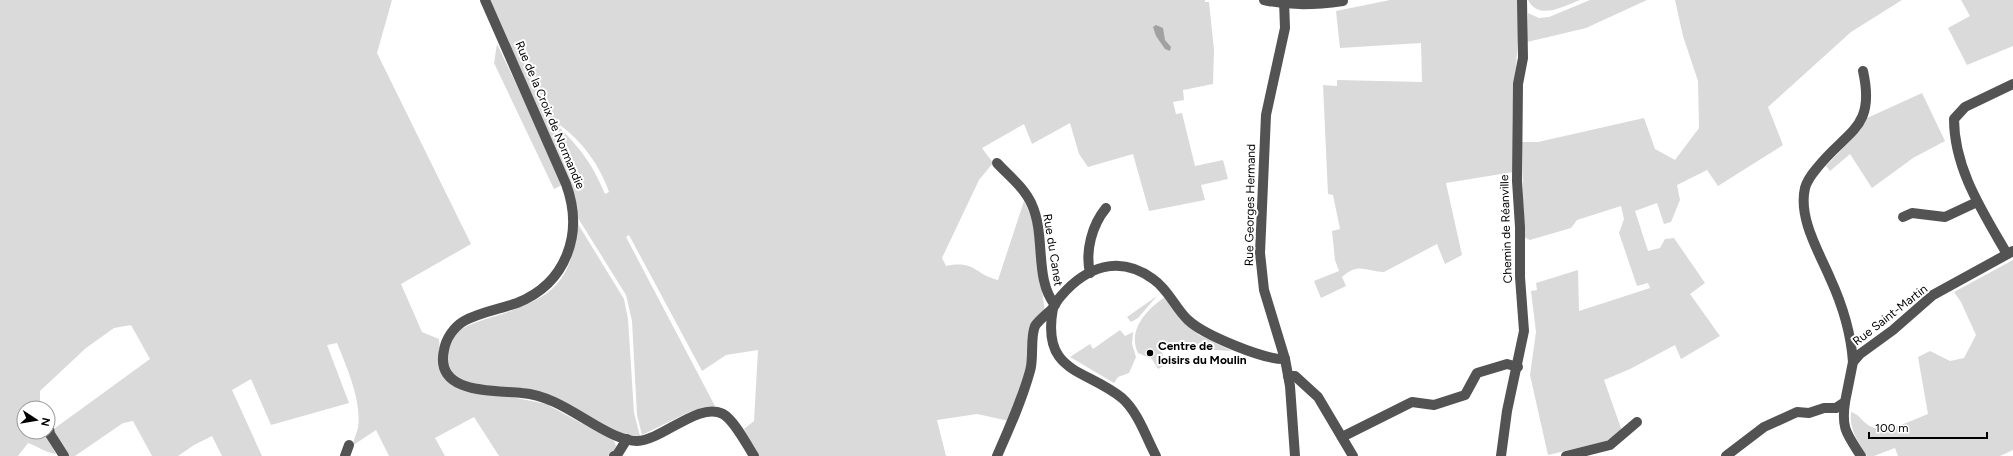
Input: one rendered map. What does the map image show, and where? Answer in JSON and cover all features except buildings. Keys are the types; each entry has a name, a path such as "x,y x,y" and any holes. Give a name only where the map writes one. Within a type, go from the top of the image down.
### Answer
{"street":[{"name":"Rue de la Croix de Normandie","path":"485,0 572,200 574,217 573,235 562,265 555,277 546,286 535,294 517,303 464,321 452,331 445,342 442,355 446,371 456,382 473,390 541,395 612,434 637,441 653,438 697,414 710,411 724,414 740,433 754,456"},
{"path":"1264,0 1310,3 1343,1"},
{"name":"Chemin de Réanville","path":"1501,456 1507,411 1518,366 1524,331 1520,277 1520,228 1517,181 1518,84 1523,58 1522,0"},
{"name":"Rue Georges Hermand","path":"1284,2 1285,28 1266,115 1260,253 1264,290 1285,359 1288,376 1295,456"},
{"path":"1853,362 1852,342 1830,278 1809,229 1804,201 1805,188 1810,176 1821,162 1850,136 1863,118 1867,89 1863,71"},
{"path":"2010,253 1977,202 1965,175 1954,131 1954,119 1965,106 2013,84"},
{"name":"Rue du Canet","path":"997,164 1023,189 1033,205 1041,239 1044,282 1048,297 1054,306"},
{"path":"1903,217 1912,212 1944,217 1977,202"},
{"path":"1090,273 1087,261 1088,248 1099,217 1106,208"},
{"name":"Rue Saint-Martin","path":"1845,431 1842,420 1845,402 1853,362 1860,354 1893,330 1933,295 2010,253"},
{"path":"997,456 1031,370 1035,327 1074,283 1098,268 1114,265 1141,271 1154,279 1165,289 1187,320 1197,327 1212,335 1264,356 1277,360 1285,359"},
{"path":"1054,306 1051,320 1053,342 1061,360 1069,368 1121,398 1132,408 1156,456"},
{"path":"1342,437 1412,402 1434,405 1465,394 1477,373 1507,364 1518,366"},
{"path":"1288,376 1296,376 1318,397 1353,456"},
{"path":"1726,456 1739,444 1764,427 1797,412 1809,413 1824,408 1836,408 1845,402"},
{"path":"1824,408 1830,410 1861,456"},
{"path":"1566,456 1610,445 1637,422"},
{"path":"614,456 618,455 627,439"},
{"path":"54,440 64,456"},
{"path":"345,456 349,445"}],"shaded area":[{"path":"0,0 392,0 377,53 471,244 401,284 422,332 439,339 441,364 449,381 458,389 470,393 507,396 546,404 614,441 616,446 614,452 608,456 499,456 474,417 435,438 445,456 389,456 376,430 352,446 358,428 358,407 353,385 337,343 327,345 349,403 271,425 251,379 232,390 262,456 222,456 212,436 194,445 178,456 152,456 133,421 123,423 75,456 69,456 56,440 56,427 150,359 131,325 114,328 86,348 40,391 40,400 16,400 16,440 49,440 56,454 28,443 18,456 0,456"},
{"path":"490,0 1205,0 1205,2 1209,2 1214,50 1213,84 1183,90 1184,100 1173,102 1176,114 1182,113 1195,166 1223,160 1228,179 1201,185 1205,200 1149,211 1133,154 1088,167 1079,154 1070,123 1032,144 1024,124 982,148 993,163 979,180 942,258 946,266 969,266 998,280 1024,201 1032,218 1045,312 1009,421 977,414 937,420 946,456 759,456 744,429 754,421 758,350 726,355 702,371 629,235 626,237 715,406 689,412 642,435 637,415 632,321 626,295 578,218 571,190","holes":["560,125 590,155 601,173 609,192 605,194 591,166 580,150 559,127"]},
{"path":"1390,0 1518,0 1518,40 1513,115 1513,172 1446,183 1462,255 1445,264 1437,244 1384,272 1362,268 1348,272 1342,277 1346,286 1321,298 1314,281 1339,271 1335,260 1332,231 1340,229 1333,195 1328,194 1323,85 1337,86 1337,80 1422,82 1421,43 1340,48 1336,11"},
{"path":"1528,0 1580,0 1559,8 1545,11 1539,10"},
{"path":"1590,0 1647,0 1586,28 1527,42 1528,13 1539,18 1549,17"},
{"path":"1675,0 1902,0 1851,32 1768,107 1783,145 1718,186 1707,170 1677,185 1680,200 1671,222 1664,224 1657,203 1635,211 1648,251 1660,248 1665,239 1674,238 1705,283 1690,294 1720,336 1681,359 1675,345 1630,369 1604,380 1622,431 1607,441 1548,455 1530,375 1536,332 1531,291 1537,290 1536,283 1578,270 1579,311 1650,288 1648,283 1637,286 1619,233 1624,219 1621,206 1577,220 1571,228 1530,240 1524,237 1522,142 1538,142 1644,118 1655,149 1675,160 1699,128 1698,81 1683,36"},
{"path":"1961,0 2013,0 2013,46 1967,65 1948,28 1970,16"},
{"path":"1156,25 1163,28 1165,40 1171,47 1170,51 1165,49 1156,36 1153,27"},
{"path":"497,44 564,184 554,189 494,63"},
{"path":"1922,93 1945,141 1913,158 1872,188 1850,154 1830,171 1826,166 1852,139 1865,119"},
{"path":"578,224 624,299 628,319 634,413 640,436 622,434 571,406 461,383 449,367 447,353 452,337 457,332 472,324 506,313 530,303 546,294 555,286 569,265 574,249"},
{"path":"2013,260 2013,450 2000,456 1898,456 1895,448 1874,456 1867,456 1857,440 1853,430 1851,424 1851,412 1868,425 1882,429 1898,426 1928,414 1918,357 1930,351 1950,361 1964,358 1976,335 1961,302 1954,292"},
{"path":"1157,296 1138,318 1131,322 1127,317"},
{"path":"1165,297 1191,328 1199,335 1232,351 1163,347 1162,353 1167,364 1158,369 1152,359 1138,353 1135,344 1137,328 1146,314"},
{"path":"1120,330 1125,336 1133,332 1132,344 1136,357 1129,373 1118,377 1114,383 1070,357 1090,344 1093,349"}],"place":[{"name":"Centre de loisirs du Moulin","path":"1150,353"}]}
